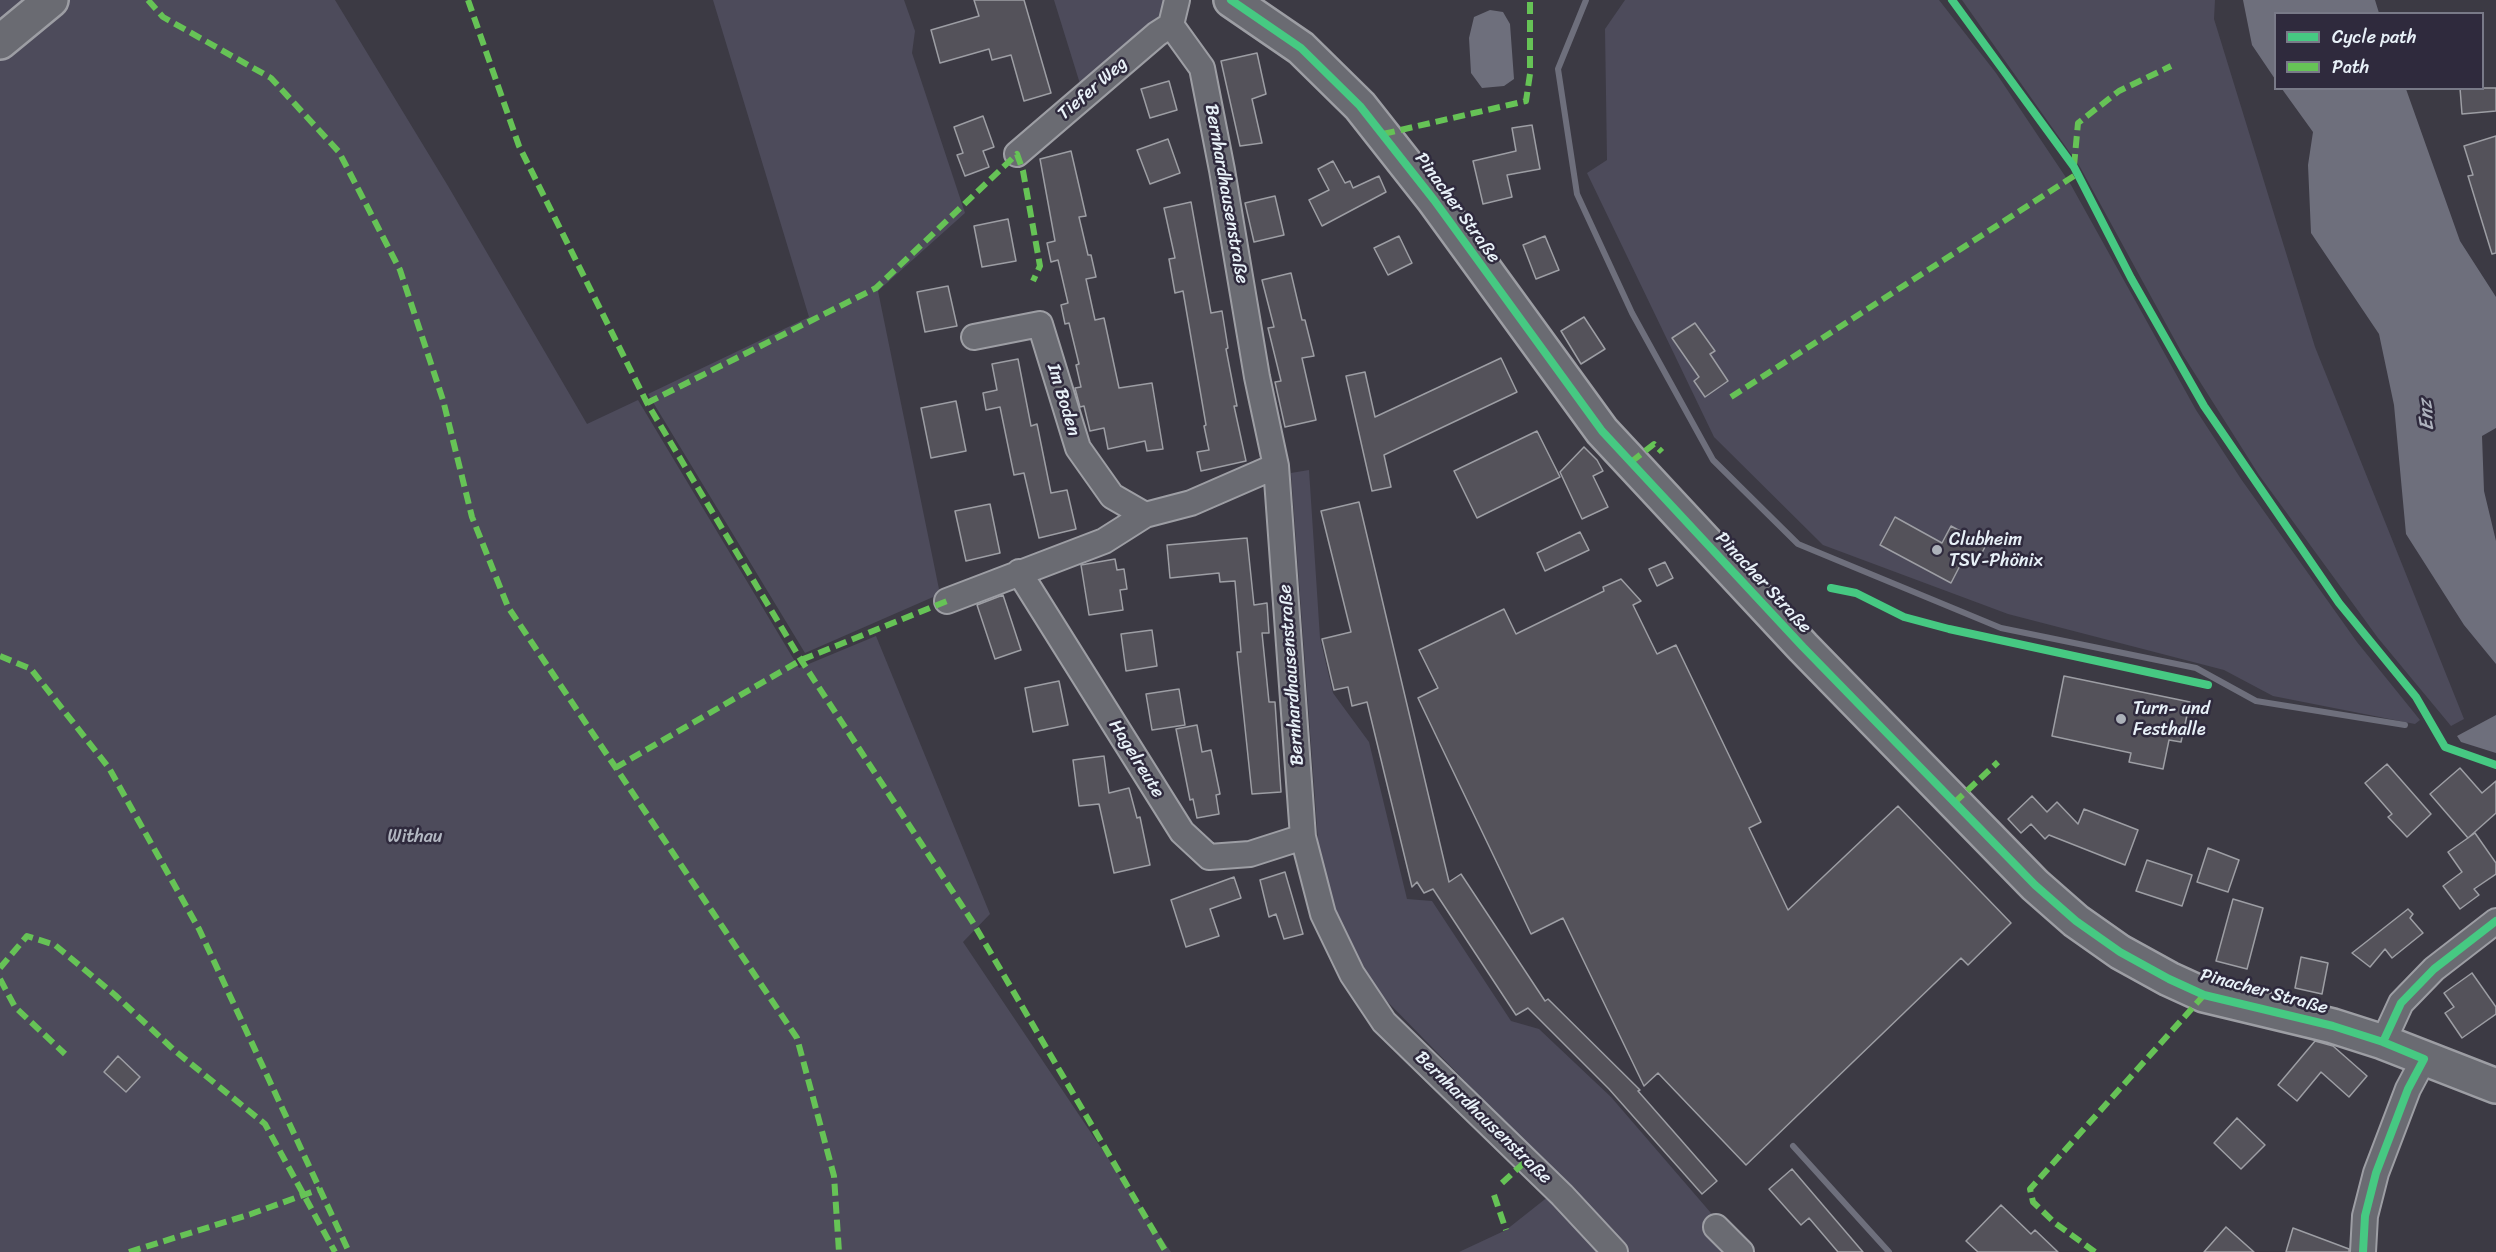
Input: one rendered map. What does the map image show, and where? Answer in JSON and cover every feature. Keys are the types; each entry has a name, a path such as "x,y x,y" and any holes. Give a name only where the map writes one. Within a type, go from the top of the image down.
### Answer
{"street":[{"path":"0,42 51,0"},
{"path":"1171,25 1177,0"},
{"name":"Pinacher Straße","path":"1231,0 1301,48 1360,106 1434,200 1602,431 1803,647 2035,885 2076,921 2120,952 2169,979 2204,994 2333,1026 2383,1042 2496,1086"},
{"name":"Tiefer Weg","path":"1017,154 1157,34 1171,25"},
{"name":"Bernhardhausenstraße","path":"1171,25 1202,68 1257,376 1276,466 1303,837 1323,914 1352,974 1384,1022 1562,1195 1615,1252"},
{"name":"Im Boden","path":"974,336 1040,324 1078,448 1112,496 1145,515"},
{"path":"947,601 1104,541 1145,515 1191,503 1276,466"},
{"name":"Hagelreute","path":"1019,572 1182,832 1209,857 1250,854 1303,837"},
{"path":"2383,1042 2401,1003 2434,969 2496,921"},
{"path":"2363,1252 2365,1216 2376,1173 2408,1089 2424,1059"},
{"path":"1716,1227 1741,1252"}],"green space":[{"name":"Withau","path":"0,0 335,0 448,186 587,424 638,400 799,668 876,636 990,914 963,942 1171,1252 0,1252"},
{"path":"713,0 904,0 915,31 912,53 965,213 878,291 940,594 805,653 648,394 809,317"},
{"path":"1054,0 1168,0 1160,23 1081,87"},
{"path":"1625,0 1939,0 1996,73 2071,185 2196,410 2241,479 2357,642 2420,720 2415,724 2273,696 2224,670 2008,614 1823,545 1714,437 1587,173 1607,160 1605,29"},
{"path":"1962,0 2215,0 2214,19 2315,347 2464,719 2451,726 2378,638 2259,475 2183,355 2080,167"},
{"path":"1309,470 1320,638 1333,693 1369,742 1407,899 1432,901 1511,1021 1539,1029 1611,1097 1717,1220 1731,1252 1626,1252 1550,1168 1379,993 1329,906 1319,854 1291,473"},
{"path":"1549,1196 1599,1252 1459,1252 1506,1230"}],"water":[{"path":"2243,0 2375,0 2379,12 2274,12 2274,78 2252,45"},
{"path":"1490,10 1503,12 1510,24 1514,79 1504,86 1482,88 1471,73 1469,38 1474,17"},
{"name":"Enz","path":"2283,90 2406,90 2460,241 2496,297 2496,428 2482,436 2484,491 2496,541 2496,664 2464,625 2406,534 2394,405 2379,334 2311,233 2308,165 2313,132"},
{"path":"2496,715 2496,753 2461,742 2457,736"}],"building":[{"path":"974,0 1024,0 1051,93 1024,101 1011,55 992,60 989,49 940,63 931,30 979,16"},
{"path":"1257,53 1266,94 1252,99 1262,143 1240,146 1221,61"},
{"path":"1169,81 1177,110 1150,118 1141,89"},
{"path":"2496,88 2496,111 2462,114 2460,90"},
{"path":"983,116 994,147 983,151 989,167 965,176 957,155 963,153 954,127"},
{"path":"1532,125 1540,169 1507,175 1512,197 1483,204 1473,161 1516,151 1512,128"},
{"path":"2496,136 2496,253 2492,254 2468,176 2473,175 2464,146"},
{"path":"1168,139 1180,173 1150,184 1137,150"},
{"path":"1071,151 1086,216 1079,217 1096,277 1086,279 1095,320 1104,318 1119,388 1152,383 1163,449 1147,451 1145,441 1108,449 1104,428 1090,431 1084,406 1080,407 1075,388 1081,387 1076,365 1079,364 1069,323 1065,324 1061,305 1068,303 1058,260 1051,262 1047,243 1055,241 1040,159"},
{"path":"1333,161 1345,183 1350,181 1353,188 1379,176 1386,192 1322,226 1309,200 1329,190 1318,169"},
{"path":"1275,196 1284,235 1254,242 1245,203"},
{"path":"1191,202 1211,313 1222,311 1228,348 1226,349 1237,406 1234,406 1246,461 1201,471 1197,452 1209,450 1204,426 1206,425 1183,291 1175,293 1169,259 1175,258 1164,208"},
{"path":"1008,219 1016,261 982,267 974,226"},
{"path":"1399,236 1412,263 1388,275 1374,248"},
{"path":"1545,236 1559,270 1536,279 1523,245"},
{"path":"1291,273 1302,320 1305,320 1314,356 1302,358 1316,420 1285,427 1275,382 1281,381 1268,328 1274,327 1262,280"},
{"path":"948,286 957,326 925,332 917,292"},
{"path":"1584,317 1605,349 1581,364 1561,331"},
{"path":"1695,323 1715,351 1710,354 1728,381 1705,397 1694,381 1699,377 1672,338"},
{"path":"1501,358 1517,392 1384,455 1391,487 1372,491 1346,376 1365,372 1375,417"},
{"path":"1018,359 1031,426 1037,424 1051,493 1067,490 1076,529 1039,538 1024,473 1014,475 1000,407 986,410 983,393 997,390 992,364"},
{"path":"956,401 966,451 931,458 921,408"},
{"path":"1537,431 1560,477 1477,518 1454,471"},
{"path":"1584,447 1597,460 1603,471 1593,476 1608,507 1582,519 1560,472"},
{"path":"1359,502 1449,882 1461,874 1545,1001 1548,999 1640,1090 1638,1091 1717,1181 1702,1194 1609,1089 1528,1008 1516,1015 1433,889 1424,893 1417,882 1412,887 1367,702 1352,706 1348,687 1334,690 1322,639 1351,632 1321,511"},
{"path":"990,504 1000,553 966,561 955,511"},
{"name":"Clubheim TSV-Phönix","path":"1895,517 1942,543 1951,526 1986,545 1977,562 1965,556 1951,583 1880,545"},
{"path":"1580,532 1589,550 1545,571 1537,553"},
{"path":"1247,538 1254,605 1267,603 1269,633 1262,633 1269,702 1275,702 1281,792 1252,794 1237,652 1241,652 1235,581 1220,582 1219,573 1170,578 1167,545"},
{"path":"1115,559 1117,570 1124,569 1127,589 1120,590 1123,610 1089,615 1081,565"},
{"path":"1665,562 1673,578 1657,586 1649,569"},
{"path":"1621,579 1641,601 1633,605 1657,654 1676,645 1761,822 1749,828 1788,910 1898,806 2011,923 1968,965 1961,958 1746,1165 1658,1073 1644,1086 1563,918 1531,934 1418,698 1438,688 1419,650 1504,609 1516,634 1604,591 1603,587"},
{"path":"1003,595 1021,650 995,659 977,605"},
{"path":"1152,630 1157,666 1126,671 1121,634"},
{"name":"Turn- und Festhalle","path":"2064,676 2190,702 2181,742 2169,740 2163,769 2129,762 2131,753 2052,736"},
{"path":"1059,681 1068,725 1033,732 1025,688"},
{"path":"1179,689 1185,725 1152,730 1146,694"},
{"path":"1197,725 1202,752 1211,750 1220,794 1216,795 1219,814 1197,818 1193,799 1190,800 1176,729"},
{"path":"1104,756 1109,793 1129,788 1137,818 1140,817 1150,865 1114,873 1099,804 1079,806 1073,760"},
{"path":"2387,764 2431,814 2407,837 2388,817 2392,814 2365,783"},
{"path":"2460,768 2482,793 2496,781 2496,813 2468,838 2430,794"},
{"path":"2032,796 2047,812 2057,802 2078,824 2084,809 2138,830 2125,865 2049,835 2045,839 2031,824 2021,833 2008,819"},
{"path":"2475,833 2496,863 2496,874 2474,889 2479,895 2460,909 2443,886 2462,872 2448,852"},
{"path":"2208,848 2239,860 2228,892 2197,882"},
{"path":"2147,860 2192,875 2182,906 2136,891"},
{"path":"1285,872 1303,934 1284,939 1276,914 1269,917 1260,880"},
{"path":"1234,877 1241,898 1210,909 1219,936 1186,947 1171,900"},
{"path":"2233,899 2263,908 2247,969 2216,961"},
{"path":"2408,909 2413,914 2410,918 2423,933 2392,958 2385,949 2370,967 2352,953"},
{"path":"2301,957 2328,963 2322,994 2295,988"},
{"path":"2472,973 2496,1007 2496,1014 2462,1038 2445,1013 2454,1007 2444,993"},
{"path":"2315,1041 2333,1046 2367,1076 2349,1097 2321,1072 2297,1101 2278,1085"},
{"path":"118,1056 140,1077 126,1092 104,1072"},
{"path":"2237,1118 2265,1145 2241,1169 2214,1143"},
{"path":"1792,1169 1863,1252 1838,1252 1809,1218 1801,1225 1769,1189"},
{"path":"2001,1205 2031,1234 2035,1230 2058,1252 1978,1252 1966,1241"},
{"path":"2226,1227 2254,1252 2204,1252"},
{"path":"2293,1228 2349,1249 2349,1252 2286,1252"}],"waterway":[{"path":"1586,0 1558,69 1577,194 1632,313 1713,460 1798,544 2001,628 2196,668 2256,701 2405,725"},
{"path":"1793,1146 1889,1252"}],"marked path":[{"path":"148,0 163,17 271,78 339,152 400,270 443,400 472,517 508,607 797,1038 834,1176 839,1252"},
{"path":"468,0 519,146 647,403 801,660 972,921 1166,1252"},
{"path":"1383,134 1526,101 1530,74 1530,0"},
{"path":"2074,166 2078,123 2119,91 2171,66"},
{"path":"647,403 876,288 1017,154 1023,171 1040,266 1033,281"},
{"path":"1731,397 2077,174"},
{"path":"1631,462 1654,444 1662,452"},
{"path":"615,768 801,660 947,601"},
{"path":"0,656 31,669 109,768 199,929 349,1252"},
{"path":"1954,803 1998,762"},
{"path":"0,968 27,936 55,945 115,995 174,1050 265,1124 335,1252"},
{"path":"0,979 15,1007 65,1054"},
{"path":"2095,1252 2055,1223 2033,1202 2030,1189 2204,995"},
{"path":"1502,1183 1527,1160"},
{"path":"129,1252 251,1214 320,1189"},
{"path":"1494,1195 1506,1230"}],"cycle path":[{"path":"1231,0 1301,48 1360,106 1434,200 1602,431 1803,647 2035,885 2076,921 2120,952 2204,995 2333,1026 2383,1042 2424,1059 2408,1089 2376,1173 2365,1216 2363,1252"},
{"path":"1952,0 2074,167 2131,278 2204,406 2339,603 2416,697 2445,747 2496,765"},
{"path":"1831,588 1856,593 1904,617 1949,629 2208,685"},
{"path":"2383,1042 2401,1003 2434,969 2496,921"}],"place":[{"name":"Clubheim TSV-Phönix","path":"1937,550"},
{"name":"Turn- und Festhalle","path":"2121,719"}]}
